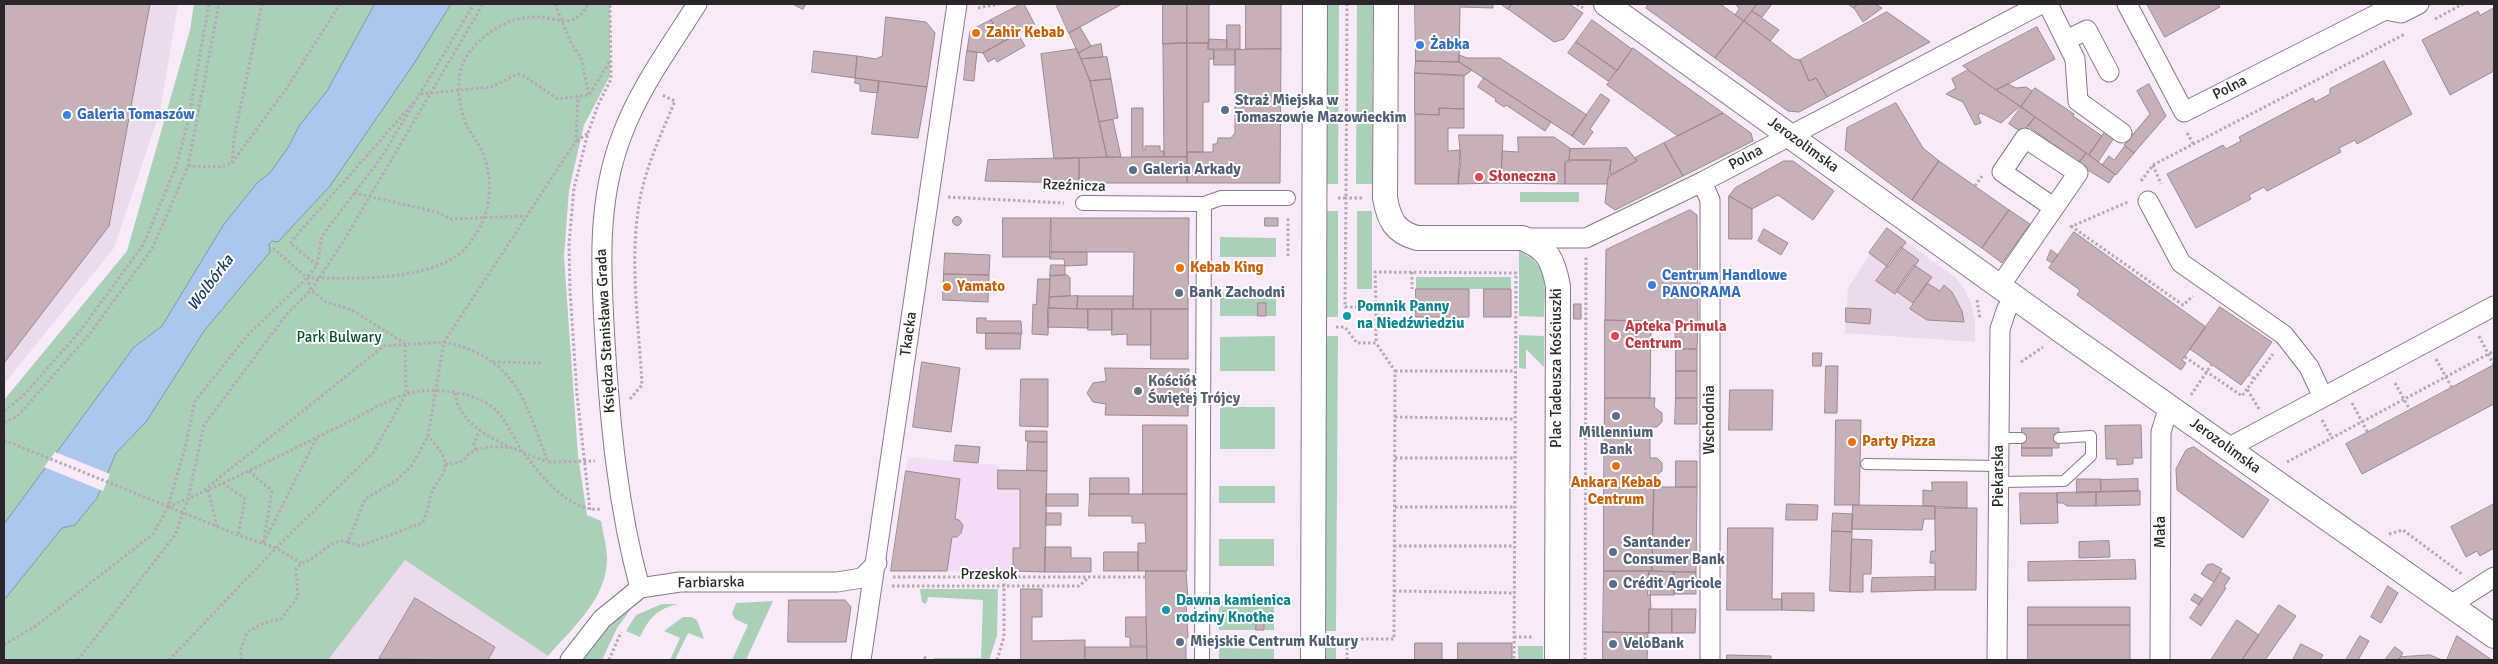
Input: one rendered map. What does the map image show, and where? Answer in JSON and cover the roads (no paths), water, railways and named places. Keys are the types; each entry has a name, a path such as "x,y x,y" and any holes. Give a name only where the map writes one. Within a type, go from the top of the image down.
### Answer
{"street":[{"name":"Księdza Stanisława Grada","path":"640,588 629,546 615,458 608,385 600,256 606,194 621,136 642,88 697,4"},
{"path":"1313,660 1315,4"},
{"name":"Plac Tadeusza Kościuszki","path":"1386,4 1385,198 1388,216 1406,235 1418,238 1522,238 1538,244 1549,256 1558,286 1557,660"},
{"name":"Polna","path":"1522,238 1586,238 1702,182 2041,4"},
{"path":"2048,4 2075,59 2078,101 2122,133"},
{"name":"Polna","path":"2127,4 2184,112 2384,7 2401,13 2419,4"},
{"name":"Tkacka","path":"861,660 882,570 957,5"},
{"name":"Jerozolimska","path":"1598,8 1790,136 2007,291 2178,404 2228,448 2494,636"},
{"path":"2066,40 2087,30 2109,72"},
{"name":"Wschodnia","path":"1702,182 1710,200 1710,660"},
{"path":"2140,195 2181,263 2284,335 2309,367 2323,397"},
{"name":"Rzeźnicza","path":"1083,204 1204,204 1221,198 1288,198"},
{"path":"1202,660 1204,204"},
{"path":"2007,291 2053,207"},
{"name":"Piekarska","path":"1998,660 2000,329 2006,311 2007,291"},
{"path":"2228,448 2494,306"},
{"name":"Mała","path":"2160,660 2161,432 2178,404"},
{"name":"Farbiarska","path":"640,588 680,582 837,582 862,578 882,570"},
{"path":"2449,606 2494,576"},
{"path":"570,660 602,619 640,588"}],"lane":[{"path":"1866,464 2064,481 2091,456 2091,436 2059,438"},
{"path":"1999,438 2022,438"}],"water":[{"name":"Wolbórka","path":"375,4 451,4 413,65 330,186 278,242 272,241 269,244 270,252 204,331 146,422 116,453 97,498 75,525 62,528 4,600 4,524 134,347 162,326 224,224 258,182 270,173 289,146 299,126 327,91"}],"place":[{"name":"Zahir Kebab","path":"976,33"},
{"name":"Żabka","path":"1420,45"},
{"name":"Straż Miejska w Tomaszowie Mazowieckim","path":"1225,110"},
{"name":"Galeria Tomaszów","path":"67,115"},
{"name":"Galeria Arkady","path":"1133,170"},
{"name":"Słoneczna","path":"1479,177"},
{"name":"Kebab King","path":"1180,268"},
{"name":"Centrum Handlowe PANORAMA","path":"1652,285"},
{"name":"Yamato","path":"947,287"},
{"name":"Bank Zachodni","path":"1179,293"},
{"name":"Pomnik Panny na Niedźwiedziu","path":"1347,316"},
{"name":"Apteka Primula Centrum","path":"1615,336"},
{"name":"Kościół Świętej Trójcy","path":"1138,391"},
{"name":"Millennium Bank","path":"1616,416"},
{"name":"Party Pizza","path":"1852,442"},
{"name":"Ankara Kebab Centrum","path":"1616,466"},
{"name":"Santander Consumer Bank","path":"1613,552"},
{"name":"Crédit Agricole","path":"1613,584"},
{"name":"Dawna kamienica rodziny Knothe","path":"1166,610"},
{"name":"Miejskie Centrum Kultury","path":"1180,642"},
{"name":"VeloBank","path":"1613,644"}],"park label":[{"name":"Park Bulwary","path":"339,338"}]}
